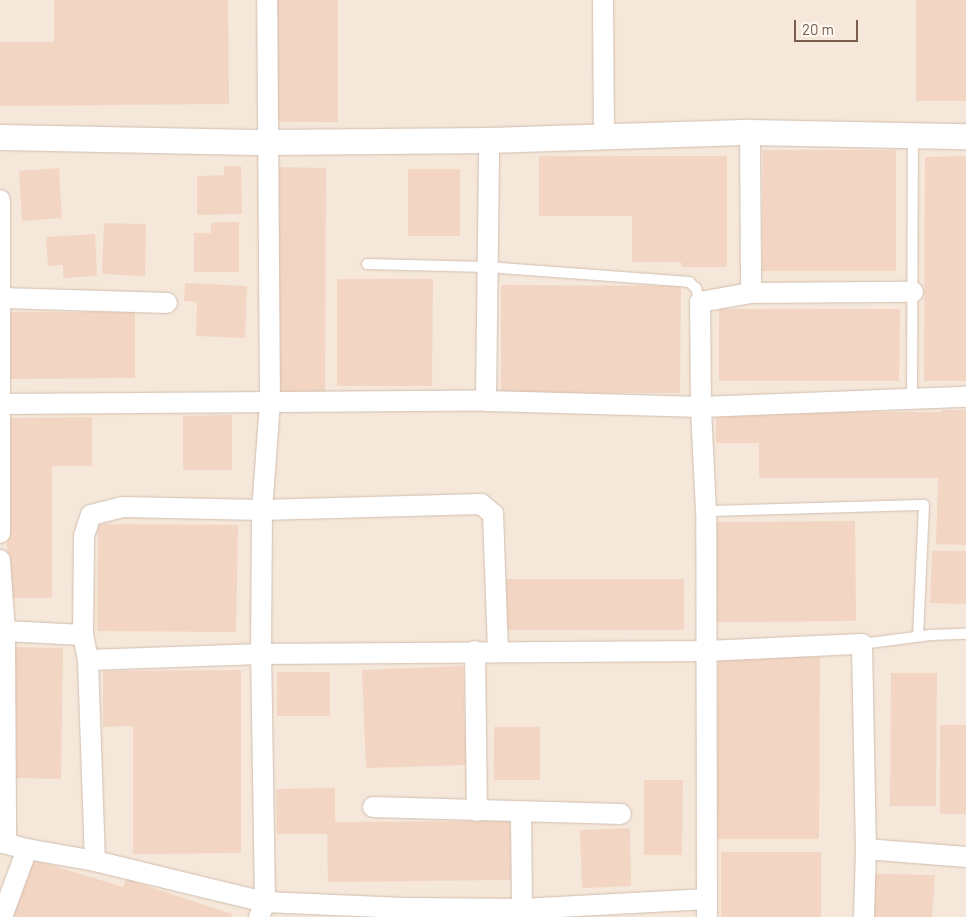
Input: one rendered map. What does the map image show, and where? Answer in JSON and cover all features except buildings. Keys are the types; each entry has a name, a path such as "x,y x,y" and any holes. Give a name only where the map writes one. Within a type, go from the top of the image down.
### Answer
{"street":[{"path":"262,909 262,510 270,403 267,0"},
{"path":"603,0 604,137"},
{"path":"0,137 269,142 489,140 750,132 966,136"},
{"path":"750,132 751,294"},
{"path":"486,401 489,140"},
{"path":"0,200 0,533"},
{"path":"0,560 5,631 3,842 27,849 95,861 262,909 403,913 522,909 707,908 706,511 701,407 700,302 751,294 913,292"},
{"path":"1,298 167,303"},
{"path":"1,404 486,401 701,407 966,397"},
{"path":"95,861 88,660 83,635 84,536 91,515 122,507 262,510 481,504 493,514 498,651"},
{"path":"5,631 83,635"},
{"path":"88,660 261,654 475,651 706,651 862,644 866,849 864,917"},
{"path":"475,651 477,811"},
{"path":"373,807 521,813 621,814"},
{"path":"521,813 522,909"},
{"path":"2,917 27,849"},
{"path":"866,849 966,856"}],"lane":[{"path":"912,398 913,136"},
{"path":"367,264 487,267 689,282 696,288 700,302"},
{"path":"706,511 924,505 918,636"},
{"path":"862,644 918,636 966,634"}],"shaded area":[{"path":"0,0 966,0 966,917 0,917"}]}
